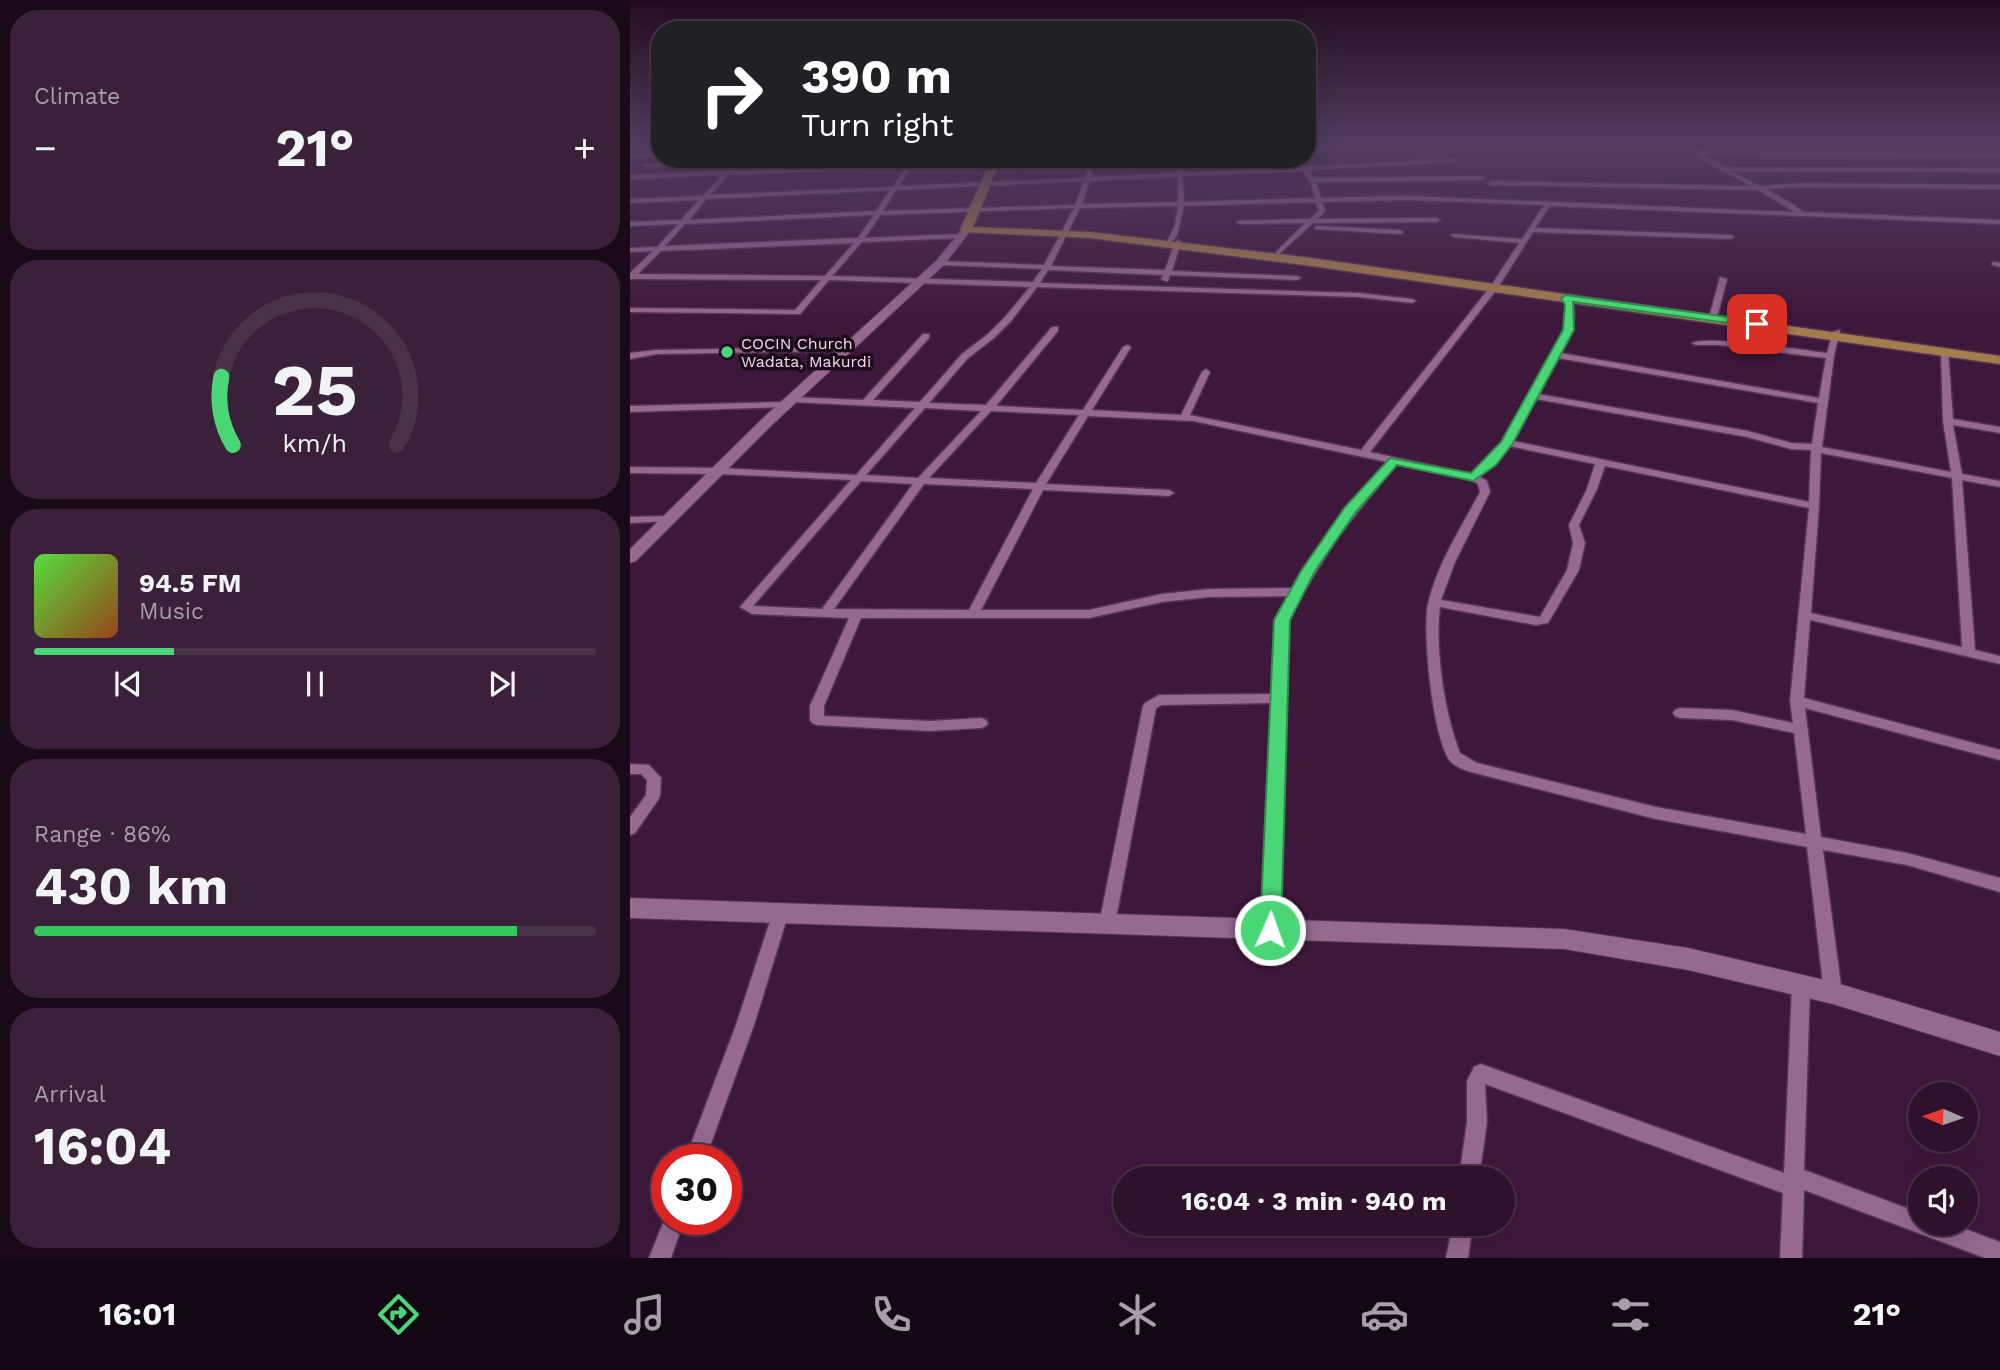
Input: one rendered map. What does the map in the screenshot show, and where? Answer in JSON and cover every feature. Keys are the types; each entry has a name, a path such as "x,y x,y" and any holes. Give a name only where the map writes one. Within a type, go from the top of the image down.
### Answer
{"main road":[{"path":"979,202 965,231 1066,232 1278,253 1566,298 2000,357"},
{"path":"1174,243 1714,314 1945,352 2000,357"}],"street":[{"path":"630,276 662,248 698,202"},
{"path":"630,310 794,313 861,239 887,202"},
{"path":"1078,202 1066,232 1045,267 998,328 965,356 746,607 752,610 825,614 1088,614 1162,598 1209,593 1296,592"},
{"path":"1163,290 1180,217 1180,202"},
{"path":"630,224 880,212 1296,202"},
{"path":"1278,253 1315,221 1322,211 1321,202"},
{"path":"1481,202 2000,222"},
{"path":"1364,453 1495,286 1548,205 1548,202"},
{"path":"1784,202 1801,214"},
{"path":"1240,222 1437,220"},
{"path":"1307,228 1400,232"},
{"path":"1530,230 1731,237"},
{"path":"630,250 965,231"},
{"path":"630,558 789,402 940,263 965,231"},
{"path":"1454,235 1523,241"},
{"path":"1292,293 1304,261"},
{"path":"940,263 1297,278"},
{"path":"630,276 828,278 1359,295 1412,301"},
{"path":"1714,314 1723,279"},
{"path":"1473,477 1491,462 1507,443 1555,355 1570,324 1570,305 1566,298"},
{"path":"825,614 919,483 990,407 1055,329"},
{"path":"1833,993 1797,701 1817,448 1822,401 1836,334"},
{"path":"866,402 926,336"},
{"path":"1696,343 1719,342 1830,356"},
{"path":"973,614 1040,487 1126,347"},
{"path":"630,356 657,352 849,349"},
{"path":"1945,352 1948,421 1956,476 1969,653"},
{"path":"1555,355 1822,401"},
{"path":"1184,417 1206,372"},
{"path":"1532,396 1748,434 1791,446 1817,448 2000,484"},
{"path":"630,409 789,402 866,402 1184,417 1220,422 1473,477 1483,483 1485,492 1462,536 1435,602 1432,641 1450,743 1458,760 1475,768 1656,813 1908,859 2000,885"},
{"path":"1948,421 2000,430"},
{"path":"1507,443 1814,506"},
{"path":"1270,930 1283,615 1350,510 1394,460"},
{"path":"1435,602 1536,621 1544,620 1573,569 1579,543 1574,524 1592,489 1601,463"},
{"path":"630,470 719,471 919,483 1169,493"},
{"path":"630,520 669,519"},
{"path":"857,614 817,706 817,720 948,726 981,723"},
{"path":"1803,615 2000,660"},
{"path":"1107,924 1150,705 1159,700 1280,698"},
{"path":"1797,701 2000,755"},
{"path":"1680,713 1732,715 1802,730"},
{"path":"630,769 644,769 654,778 653,796 630,829"},
{"path":"630,908 1563,939 1688,959 1833,993 2000,1044"},
{"path":"701,1144 780,915"},
{"path":"1791,1258 1801,986"},
{"path":"1471,1166 1477,1122 1476,1081 1481,1073 1908,1219"},
{"path":"660,1258 668,1235"},
{"path":"1457,1258 1460,1236"},
{"path":"1956,1236 2000,1252"}],"place":[{"name":"COCIN Church Wadata, Makurdi","path":"727,352"}],"route":[{"path":"1270,930 1281,625 1283,615 1308,571 1350,510 1394,460 1473,477 1491,462 1507,443 1569,330 1570,305 1566,298 1757,324"}]}
